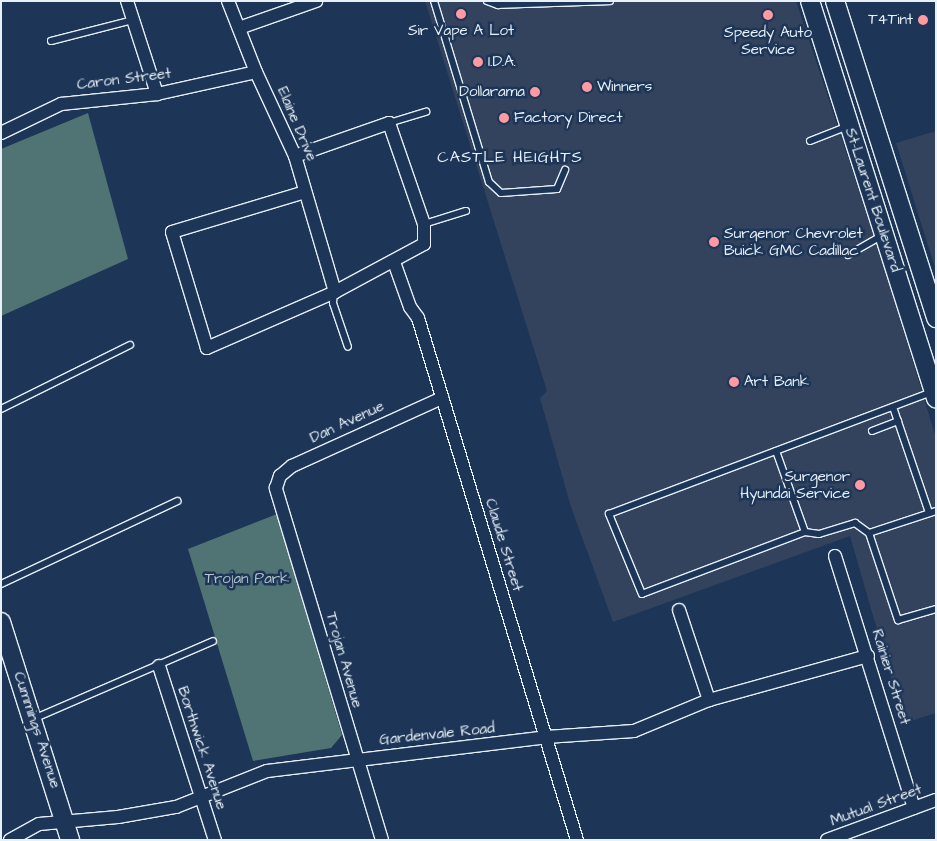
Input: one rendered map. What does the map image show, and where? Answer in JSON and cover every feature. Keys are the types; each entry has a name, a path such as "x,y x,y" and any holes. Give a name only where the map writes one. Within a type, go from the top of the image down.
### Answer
{"main road":[{"name":"St-Laurent Boulevard","path":"810,1 935,395"},
{"name":"St-Laurent Boulevard","path":"835,1 936,318"},
{"name":"Cummings Avenue","path":"1,622 5,650 33,719 70,840"}],"street":[{"path":"127,1 157,94"},
{"name":"Elaine Drive","path":"228,1 256,72 295,156 335,292"},
{"path":"239,28 316,1"},
{"name":"Caron Street","path":"1,133 61,104 157,94 256,72"},
{"path":"295,156 389,123 424,224 424,244 394,262 335,292 207,348 172,232 305,192"},
{"name":"Claude Street","path":"394,262 410,307 418,318 576,840"},
{"name":"Dan Avenue","path":"276,488 280,476 292,466 442,398"},
{"name":"Trojan Avenue","path":"276,488 382,840"},
{"name":"Rainier Street","path":"835,556 868,656 914,808"},
{"path":"679,610 709,700"},
{"name":"Gardenvale Road","path":"10,840 39,824 176,806 267,771 546,737 634,731 709,700 868,656"},
{"name":"Borthwick Avenue","path":"159,666 203,796 215,840"},
{"name":"Mutual Street","path":"827,840 936,800"}],"lane":[{"path":"434,1 489,182 501,193 558,189 565,170"},
{"path":"487,1 498,5 610,1"},
{"path":"51,41 133,20"},
{"path":"389,123 426,112"},
{"path":"810,141 850,126"},
{"path":"424,224 466,212"},
{"path":"848,255 884,235"},
{"path":"335,292 333,302 348,347"},
{"path":"1,409 130,345"},
{"path":"935,395 893,407 609,514 642,594 805,532 818,534 855,523 869,532 898,620 936,609"},
{"path":"869,532 932,512 893,407"},
{"path":"872,431 898,422"},
{"path":"776,451 805,532"},
{"path":"1,584 178,501"},
{"path":"33,719 213,641"}],"shaded area":[{"path":"425,1 796,1 882,260 936,438 936,713 904,723 850,536 613,622 571,507 540,398 547,391"},
{"path":"936,131 936,271 896,143"}],"green space":[{"path":"88,113 128,259 1,316 1,149"},
{"name":"Trojan Park","path":"277,514 342,735 331,748 253,761 188,549"}],"place":[{"name":"Sir Vape A Lot","path":"461,14"},
{"name":"Speedy Auto Service","path":"768,15"},
{"name":"T4Tint","path":"923,20"},
{"name":"I.D.A.","path":"478,62"},
{"name":"Winners","path":"587,87"},
{"name":"Dollarama","path":"535,92"},
{"name":"Factory Direct","path":"504,118"},
{"name":"Surgenor Chevrolet Buick GMC Cadillac","path":"714,242"},
{"name":"Art Bank","path":"734,382"},
{"name":"Surgenor Hyundai Service","path":"860,485"}],"district":[{"name":"CASTLE HEIGHTS","path":"510,157"}]}
